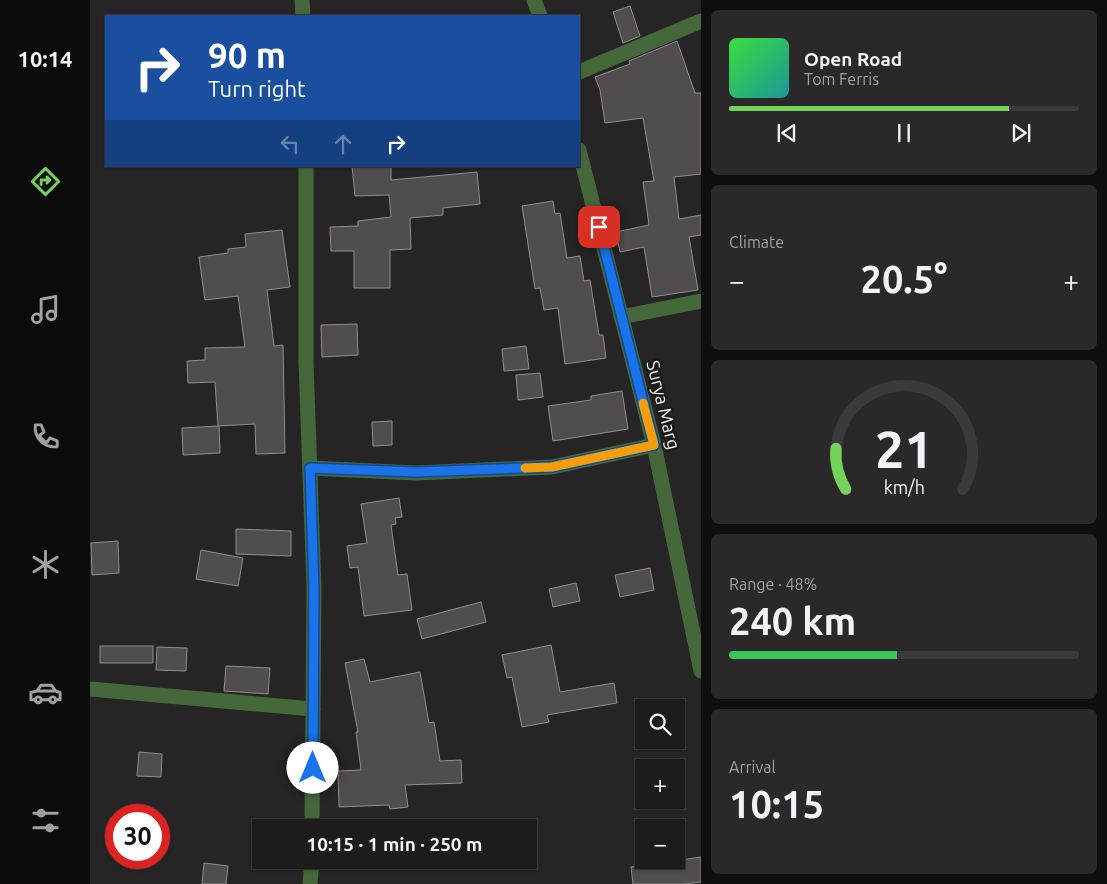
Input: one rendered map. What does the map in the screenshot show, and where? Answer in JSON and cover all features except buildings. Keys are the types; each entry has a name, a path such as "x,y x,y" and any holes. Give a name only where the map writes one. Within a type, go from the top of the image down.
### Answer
{"street":[{"path":"302,0 303,15"},
{"path":"534,0 540,15"},
{"path":"580,72 701,21"},
{"name":"Surya Marg","path":"580,154 654,445 701,671"},
{"path":"306,167 306,362 314,588 312,819"},
{"path":"621,317 701,301"},
{"path":"310,468 416,472 552,467 654,445"},
{"path":"90,689 313,709"},
{"path":"310,884 311,869"}],"slow traffic":[{"path":"525,468 552,467 654,445 643,403"}],"route":[{"path":"313,768 314,588 310,468 416,472 552,467 654,445 599,227"}]}
